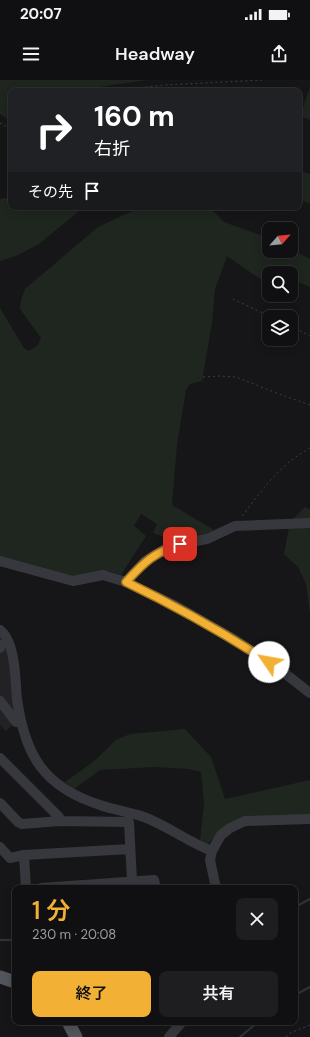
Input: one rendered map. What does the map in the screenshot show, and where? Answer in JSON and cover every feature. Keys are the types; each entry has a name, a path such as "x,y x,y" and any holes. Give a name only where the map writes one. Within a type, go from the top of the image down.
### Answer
{"main road":[{"path":"0,977 12,981"},
{"path":"70,1025 76,1037"}],"street":[{"path":"126,582 145,561 165,549 180,544 207,539 234,526 310,523"},
{"path":"0,561 73,581 103,575 126,582 176,606 232,638 278,668 310,693"},
{"path":"0,630 9,639 23,728 33,756 40,768 50,780 64,790 98,805 145,817 212,850"},
{"path":"0,701 16,722"},
{"path":"0,758 59,817 60,821"},
{"path":"0,803 18,822 22,824 60,821 128,822 132,881"},
{"path":"215,885 210,860 212,850 221,835 230,828 245,822 310,819"},
{"path":"0,847 10,858 24,855 130,849"},
{"path":"24,855 26,885"},
{"path":"80,885 154,880 155,885"},
{"path":"169,1037 179,1025"}],"path":[{"path":"136,88 263,80"},
{"path":"232,298 262,313"},
{"path":"298,330 310,336"},
{"path":"203,377 236,377 310,405"},
{"path":"234,526 278,471 290,460 310,448"},
{"path":"286,1037 290,1033 310,1025"}],"shaded area":[{"path":"0,80 147,80 96,88 8,88 8,119 0,114"},
{"path":"310,87 310,120 302,117 302,110"},
{"path":"302,172 310,174 310,204 302,200"},
{"path":"8,198 8,210 80,210 39,244 16,256 0,261 0,199"},
{"path":"135,210 212,210 224,222 262,236 262,258 298,258 298,253 310,259 310,287 298,282 298,266 262,266 262,280 227,256 215,289 212,323 202,381 190,384 186,390 177,445 172,505 214,530 206,534 173,541 153,533 157,524 141,514 134,526 146,536 121,575 109,571 99,571 77,577 0,559 0,308 24,348 29,351 38,345 41,338 20,309 21,300 25,289 98,227"},
{"path":"305,507 310,509 310,615 306,584 298,567 284,554 290,522"},
{"path":"0,634 7,641 16,722 6,731 0,725"},
{"path":"185,729 211,757 225,799 310,780 310,815 224,828 207,845 202,845 200,840 204,804 201,772 189,769 155,767 100,770 74,789 65,782 93,762 116,740 130,734"}],"waterway":[{"path":"298,905 310,899"},
{"path":"0,940 12,940"},
{"path":"298,993 310,987"},
{"path":"240,1037 254,1025"}],"route":[{"path":"180,544 165,549 145,561 126,582 176,606 232,638 269,662"}]}
